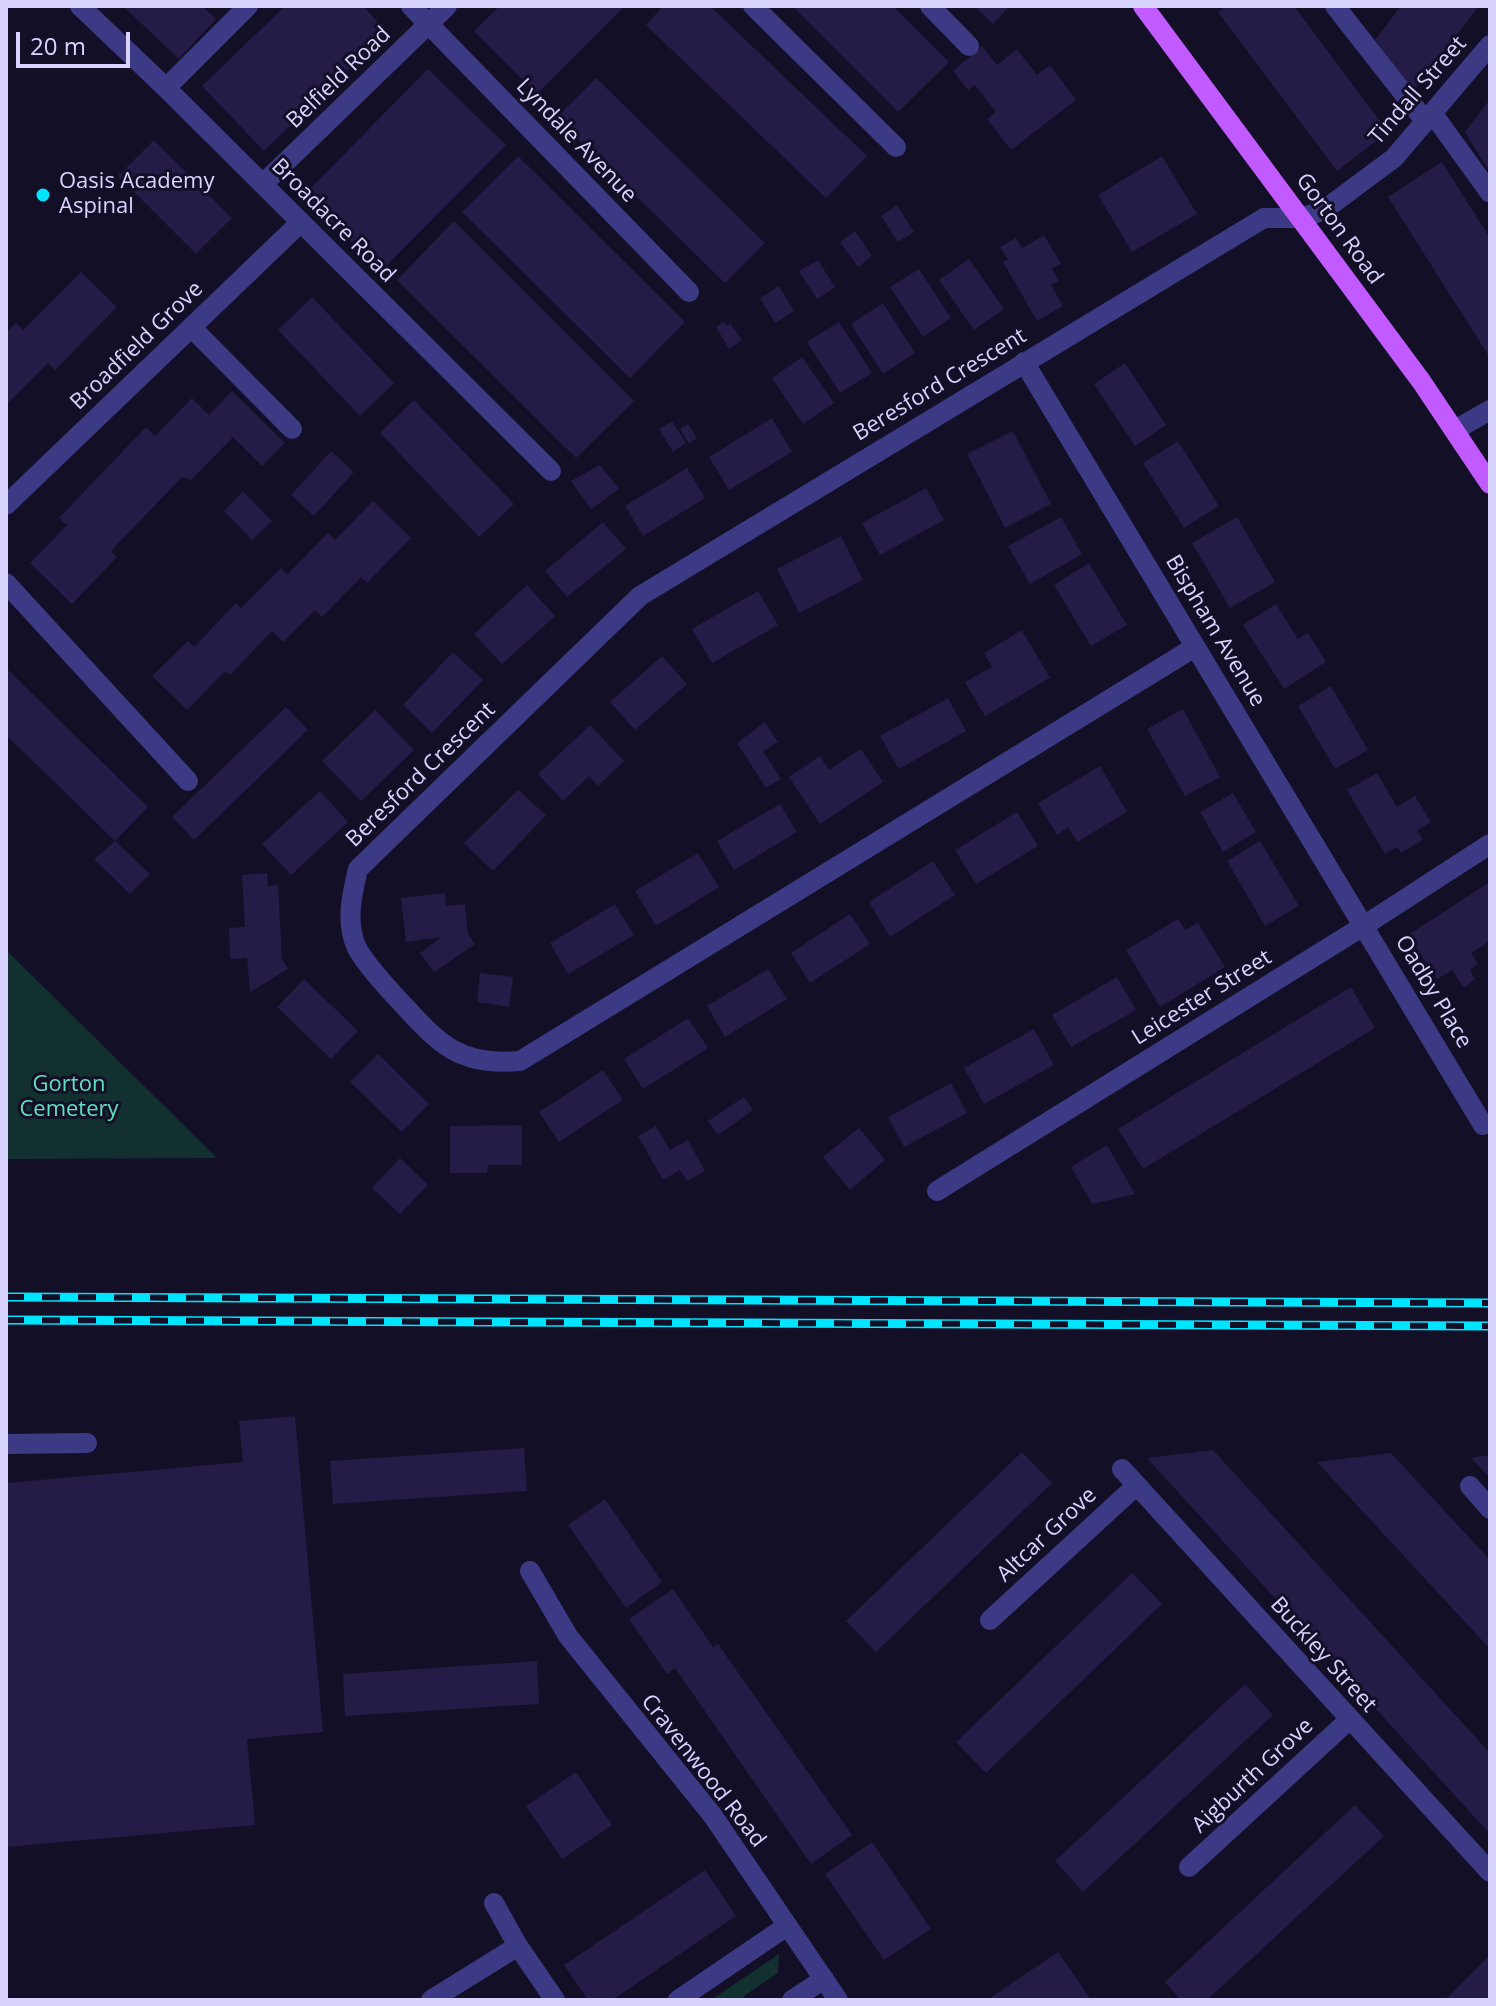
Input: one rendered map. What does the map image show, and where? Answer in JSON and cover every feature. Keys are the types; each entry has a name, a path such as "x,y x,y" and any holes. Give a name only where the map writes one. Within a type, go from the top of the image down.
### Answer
{"main road":[{"name":"Gorton Road","path":"1152,9 1455,430 1490,484"}],"street":[{"name":"Broadacre Road","path":"80,6 551,471"},
{"path":"166,88 247,6"},
{"name":"Lyndale Avenue","path":"411,6 689,292"},
{"name":"Belfield Road","path":"263,184 447,6"},
{"path":"753,6 896,147"},
{"path":"930,6 969,46"},
{"path":"1344,10 1490,193"},
{"name":"Tindall Street","path":"1302,218 1324,210 1394,158 1490,45"},
{"name":"Beresford Crescent","path":"1195,647 520,1061 496,1063 473,1060 453,1051 426,1031 357,947 349,907 358,869 640,596 1264,218 1302,218"},
{"name":"Broadfield Grove","path":"6,505 301,222"},
{"path":"191,327 292,429"},
{"name":"Bispham Avenue","path":"1024,362 1365,925"},
{"path":"1455,430 1490,410"},
{"path":"6,583 188,781"},
{"name":"Leicester Street","path":"937,1191 1490,844"},
{"name":"Oadby Place","path":"1365,925 1483,1125"},
{"path":"6,1444 87,1443"},
{"name":"Buckley Street","path":"1122,1469 1490,1872"},
{"name":"Altcar Grove","path":"990,1620 1137,1485"},
{"path":"1470,1486 1490,1509"},
{"name":"Cravenwood Road","path":"530,1571 568,1636 713,1816 838,2000"},
{"name":"Aigburth Grove","path":"1189,1867 1350,1719"},
{"path":"494,1903 518,1946 555,2000"},
{"path":"678,2000 787,1926"},
{"path":"431,2000 518,1946"},
{"path":"792,2000 824,1979"}],"green space":[{"name":"Gorton Cemetery","path":"6,950 217,1158 6,1159"},
{"path":"779,1954 778,1973 744,1996 743,2000 711,2000"}],"building":[{"path":"123,6 202,6 216,19 179,59"},
{"path":"285,6 363,6 387,32 264,151 202,86"},
{"path":"500,6 625,6 537,94 474,31"},
{"path":"663,6 710,6 867,156 826,198 646,25"},
{"path":"792,6 893,6 949,62 898,112"},
{"path":"974,6 1010,6 993,24"},
{"path":"1226,6 1294,6 1388,132 1337,171 1218,12"},
{"path":"1401,6 1479,6 1412,93 1375,40"},
{"path":"982,46 997,65 1017,49 1037,75 1050,65 1076,100 1011,150 987,119 996,112 975,85 968,90 953,71"},
{"path":"428,69 506,145 381,271 304,195"},
{"path":"596,78 765,243 725,283 556,118"},
{"path":"1490,99 1490,173 1465,132"},
{"path":"154,140 232,218 196,254 118,176"},
{"path":"518,156 685,322 630,378 462,212"},
{"path":"1162,156 1197,214 1132,252 1098,195"},
{"path":"1442,162 1490,238 1490,358 1388,197"},
{"path":"897,205 914,232 898,242 881,216"},
{"path":"454,221 634,401 576,458 397,280"},
{"path":"855,231 872,256 858,267 840,242"},
{"path":"1044,235 1061,264 1052,269 1059,281 1051,285 1063,306 1037,321 1003,262 1008,259 1000,247 1016,238 1022,248"},
{"path":"969,259 1004,309 974,330 939,280"},
{"path":"818,260 835,287 817,299 799,271"},
{"path":"919,269 951,318 923,337 890,287"},
{"path":"81,272 117,307 55,370 48,363 6,405 6,333 16,323 23,330"},
{"path":"779,286 794,311 775,323 760,298"},
{"path":"312,297 394,383 360,416 278,330"},
{"path":"883,303 915,353 883,374 851,324"},
{"path":"724,322 727,326 730,323 742,340 729,349 716,327"},
{"path":"839,322 872,373 840,393 807,342"},
{"path":"802,357 834,403 803,424 772,378"},
{"path":"1125,363 1166,425 1135,446 1094,384"},
{"path":"232,391 285,443 262,466 233,437 191,480 182,477 111,551 117,557 72,604 30,563 67,525 59,518 146,427 155,436 192,398 209,415"},
{"path":"414,400 514,504 479,537 380,433"},
{"path":"772,418 792,452 729,490 709,457"},
{"path":"672,421 686,443 673,452 659,429"},
{"path":"688,424 697,438 689,444 680,429"},
{"path":"1013,431 1051,504 1005,528 967,454"},
{"path":"1178,441 1219,506 1184,528 1143,463"},
{"path":"331,451 354,472 314,516 291,495"},
{"path":"600,465 619,489 591,509 571,481"},
{"path":"687,468 705,498 643,536 625,506"},
{"path":"926,488 944,520 880,555 862,523"},
{"path":"243,491 272,521 252,540 224,511"},
{"path":"373,501 411,538 367,583 361,577 322,617 315,610 283,642 272,631 230,675 225,671 187,710 152,676 188,641 194,647 236,603 241,608 281,568 287,575 328,533 335,540"},
{"path":"1061,517 1082,554 1030,584 1008,546"},
{"path":"1237,517 1275,582 1230,608 1192,543"},
{"path":"603,522 626,549 567,597 545,571"},
{"path":"841,536 863,580 799,613 777,569"},
{"path":"1089,563 1127,625 1091,646 1054,585"},
{"path":"527,585 555,616 502,664 474,634"},
{"path":"758,591 778,625 712,663 692,629"},
{"path":"1276,604 1298,639 1308,633 1326,662 1284,689 1243,625"},
{"path":"1022,630 1050,678 985,716 965,682 992,667 984,653"},
{"path":"453,652 483,680 432,733 403,705"},
{"path":"662,656 687,684 635,730 610,702"},
{"path":"6,668 148,807 115,841 6,735"},
{"path":"1331,686 1368,750 1335,769 1298,706"},
{"path":"948,698 966,731 899,769 880,736"},
{"path":"286,707 308,730 194,840 172,817"},
{"path":"1183,709 1220,777 1185,796 1147,729"},
{"path":"375,710 414,750 361,801 322,761"},
{"path":"765,722 778,742 763,751 781,779 766,788 737,743"},
{"path":"590,725 624,761 598,786 589,776 563,801 538,774"},
{"path":"861,749 883,782 820,824 789,777 820,756 829,770"},
{"path":"1100,766 1127,812 1077,842 1068,827 1057,835 1038,803"},
{"path":"1377,773 1397,807 1415,796 1431,822 1417,830 1423,840 1401,853 1397,847 1385,854 1347,790"},
{"path":"518,790 546,815 493,871 464,843"},
{"path":"320,791 348,822 291,875 262,844"},
{"path":"1233,793 1256,832 1223,852 1200,812"},
{"path":"780,804 797,832 734,870 717,841"},
{"path":"1017,812 1038,846 976,884 955,850"},
{"path":"115,841 150,874 130,894 94,859"},
{"path":"1260,841 1299,906 1265,926 1227,861"},
{"path":"698,853 719,887 656,926 635,891"},
{"path":"933,861 955,895 890,937 869,902"},
{"path":"267,873 268,886 278,885 282,959 288,969 250,992 247,958 230,959 229,928 245,927 242,875"},
{"path":"1490,882 1490,941 1471,953 1478,964 1470,970 1475,979 1464,988 1452,970 1437,979 1408,935"},
{"path":"445,893 446,906 465,904 468,934 475,944 434,972 420,953 442,937 406,942 401,898"},
{"path":"615,904 634,935 568,974 550,943"},
{"path":"850,914 870,944 810,983 791,953"},
{"path":"1178,919 1185,930 1198,923 1225,967 1160,1007 1126,950"},
{"path":"768,969 787,999 725,1037 707,1006"},
{"path":"480,973 513,977 509,1007 477,1002"},
{"path":"1117,977 1136,1010 1071,1047 1052,1015"},
{"path":"304,979 358,1031 331,1059 277,1007"},
{"path":"1351,987 1375,1028 1143,1169 1118,1129"},
{"path":"688,1018 708,1048 643,1089 624,1059"},
{"path":"1034,1029 1054,1065 984,1104 964,1068"},
{"path":"378,1054 429,1104 402,1132 350,1082"},
{"path":"603,1070 623,1100 559,1142 539,1112"},
{"path":"951,1083 967,1113 904,1147 888,1117"},
{"path":"744,1097 753,1110 718,1135 708,1121"},
{"path":"522,1125 522,1165 488,1165 487,1173 450,1173 450,1126"},
{"path":"656,1126 670,1150 688,1140 705,1171 687,1181 680,1170 663,1180 638,1136"},
{"path":"859,1128 885,1160 850,1190 823,1157"},
{"path":"1107,1145 1135,1194 1092,1204 1071,1167"},
{"path":"400,1158 428,1185 400,1214 372,1188"},
{"path":"295,1416 323,1732 247,1739 255,1825 6,1847 6,1483 243,1462 239,1421"},
{"path":"524,1448 527,1491 333,1504 330,1461"},
{"path":"1213,1450 1490,1753 1490,1834 1147,1458"},
{"path":"1022,1452 1052,1483 876,1652 846,1621"},
{"path":"1391,1453 1490,1560 1490,1649 1317,1462"},
{"path":"1490,1455 1490,1478 1471,1458"},
{"path":"605,1499 662,1582 626,1608 568,1525"},
{"path":"1132,1573 1162,1604 986,1773 956,1742"},
{"path":"673,1589 713,1647 718,1644 852,1835 811,1864 675,1668 667,1674 629,1619"},
{"path":"537,1661 539,1704 345,1716 343,1674"},
{"path":"1245,1684 1273,1715 1083,1892 1055,1861"},
{"path":"576,1772 612,1825 562,1859 526,1806"},
{"path":"1355,1805 1384,1836 1207,2000 1181,2000 1165,1982"},
{"path":"872,1842 931,1929 884,1960 825,1874"},
{"path":"705,1870 736,1916 612,2000 588,2000 564,1965"},
{"path":"1058,1952 1090,1998 987,2000"},
{"path":"1488,1957 1490,2000 1445,2000"}],"railway":[{"path":"6,1297 1490,1303"},
{"path":"6,1320 1490,1326"}],"place":[{"name":"Oasis Academy Aspinal","path":"43,195"}]}
